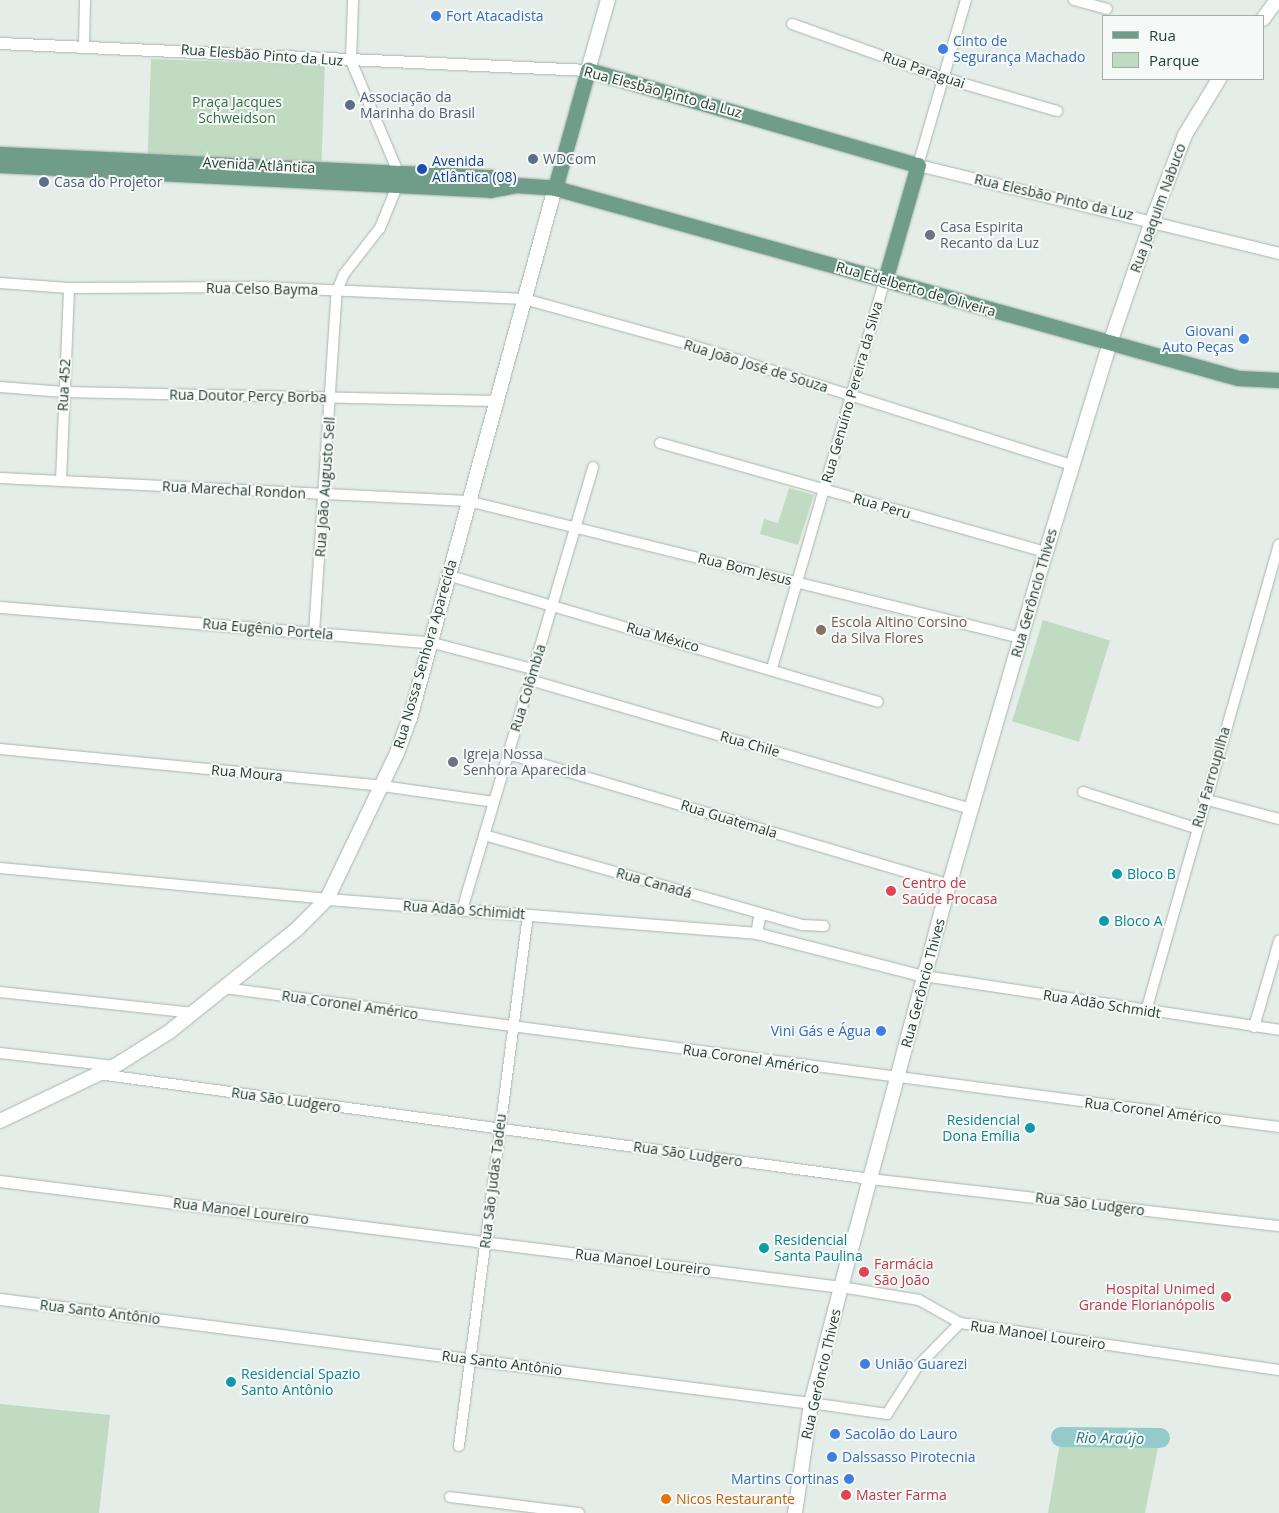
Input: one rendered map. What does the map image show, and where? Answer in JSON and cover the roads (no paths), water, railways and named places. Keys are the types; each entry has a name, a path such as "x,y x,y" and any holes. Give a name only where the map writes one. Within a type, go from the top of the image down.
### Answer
{"main road":[{"path":"555,188 608,0"},
{"path":"1264,18 1277,0"},
{"name":"Rua Elesbão Pinto da Luz","path":"588,70 918,164"},
{"name":"Rua Joaquim Nabuco","path":"1110,343 1152,221 1185,135 1218,80"},
{"name":"Avenida Atlântica","path":"0,154 93,164"},
{"name":"Avenida Atlântica","path":"0,165 93,164 398,178 555,188"},
{"name":"Rua Genuíno Pereira da Silva","path":"885,280 918,164"},
{"name":"Rua Edelberto de Oliveira","path":"555,188 1238,378 1279,380"},
{"name":"Rua Nossa Senhora Aparecida","path":"0,1121 115,1066 194,1013 297,929 327,899 382,786 407,726 555,188"},
{"name":"Rua Gerôncio Thives","path":"795,1513 811,1402 924,976 970,809 1110,343"}],"street":[{"path":"84,45 85,0"},
{"path":"353,0 351,61 398,178"},
{"name":"Rua Genuíno Pereira da Silva","path":"918,164 966,0"},
{"path":"1074,0 1107,9"},
{"name":"Rua Paraguai","path":"792,24 944,78 1057,111"},
{"name":"Rua Elesbão Pinto da Luz","path":"0,42 84,45 351,61 588,70"},
{"name":"Rua Elesbão Pinto da Luz","path":"918,164 1026,193 1152,221 1279,253"},
{"name":"Rua João Augusto Sell","path":"314,633 332,398 337,291 344,274 380,228 398,178"},
{"name":"Rua Genuíno Pereira da Silva","path":"772,668 885,280"},
{"name":"Rua Celso Bayma","path":"0,283 69,288 261,287 524,299"},
{"name":"Rua 452","path":"61,481 69,288"},
{"name":"Rua João José de Souza","path":"524,299 852,395 1072,465"},
{"name":"Rua Doutor Percy Borba","path":"0,387 64,392 496,401"},
{"name":"Rua Peru","path":"660,443 1046,552"},
{"name":"Rua Colômbia","path":"462,910 593,467"},
{"name":"Rua Marechal Rondon","path":"0,478 468,501"},
{"name":"Rua Bom Jesus","path":"468,501 1021,638"},
{"name":"Rua Farroupilha","path":"1146,1011 1204,799 1279,545"},
{"name":"Rua México","path":"447,576 772,668 878,702"},
{"name":"Rua Eugênio Portela","path":"0,608 429,642 533,669"},
{"name":"Rua Chile","path":"530,680 970,809"},
{"name":"Rua Moura","path":"0,749 382,786 494,802"},
{"name":"Rua Guatemala","path":"508,754 949,885"},
{"path":"1083,792 1196,828"},
{"path":"1204,799 1279,819"},
{"name":"Rua Canadá","path":"484,835 803,926 824,926"},
{"name":"Rua Adão Schimidt","path":"0,868 327,899 756,933 924,976"},
{"path":"756,933 760,913"},
{"name":"Rua São Judas Tadeu","path":"459,1446 528,915"},
{"path":"1254,1027 1279,941"},
{"name":"Rua Adão Schmidt","path":"924,976 1279,1030"},
{"name":"Rua Coronel Américo","path":"224,988 897,1079 1279,1127"},
{"path":"0,992 194,1013"},
{"path":"0,1053 115,1066"},
{"name":"Rua São Ludgero","path":"97,1074 870,1179 1279,1226"},
{"name":"Rua Manoel Loureiro","path":"0,1181 841,1287 919,1300 960,1323 1279,1370"},
{"name":"Rua Santo Antônio","path":"0,1299 811,1402 887,1414 917,1367 960,1323"},
{"path":"450,1498 579,1513"}],"waterway":[{"name":"Rio Araújo","path":"1061,1437 1160,1438"}],"place":[{"name":"Fort Atacadista","path":"436,16"},
{"name":"Cinto de Segurança Machado","path":"943,49"},
{"name":"Associação da Marinha do Brasil","path":"350,105"},
{"name":"WDCom","path":"533,159"},
{"name":"Avenida Atlântica (08)","path":"422,169"},
{"name":"Casa do Projetor","path":"44,182"},
{"name":"Casa Espirita Recanto da Luz","path":"930,235"},
{"name":"Giovani Auto Peças","path":"1244,339"},
{"name":"Escola Altino Corsino da Silva Flores","path":"821,630"},
{"name":"Igreja Nossa Senhora Aparecida","path":"453,762"},
{"name":"Bloco B","path":"1117,874"},
{"name":"Centro de Saúde Procasa","path":"891,891"},
{"name":"Bloco A","path":"1104,921"},
{"name":"Vini Gás e Água","path":"881,1031"},
{"name":"Residencial Dona Emília","path":"1030,1128"},
{"name":"Residencial Santa Paulina","path":"764,1248"},
{"name":"Farmácia São João","path":"864,1272"},
{"name":"Hospital Unimed Grande Florianópolis","path":"1226,1297"},
{"name":"União Guarezi","path":"865,1364"},
{"name":"Residencial Spazio Santo Antônio","path":"231,1382"},
{"name":"Sacolão do Lauro","path":"835,1434"},
{"name":"Dalssasso Pirotecnia","path":"832,1457"},
{"name":"Martins Cortinas","path":"849,1479"},
{"name":"Master Farma","path":"846,1495"},
{"name":"Nicos Restaurante","path":"666,1499"}],"park label":[{"name":"Praça Jacques Schweidson","path":"237,110"}]}
